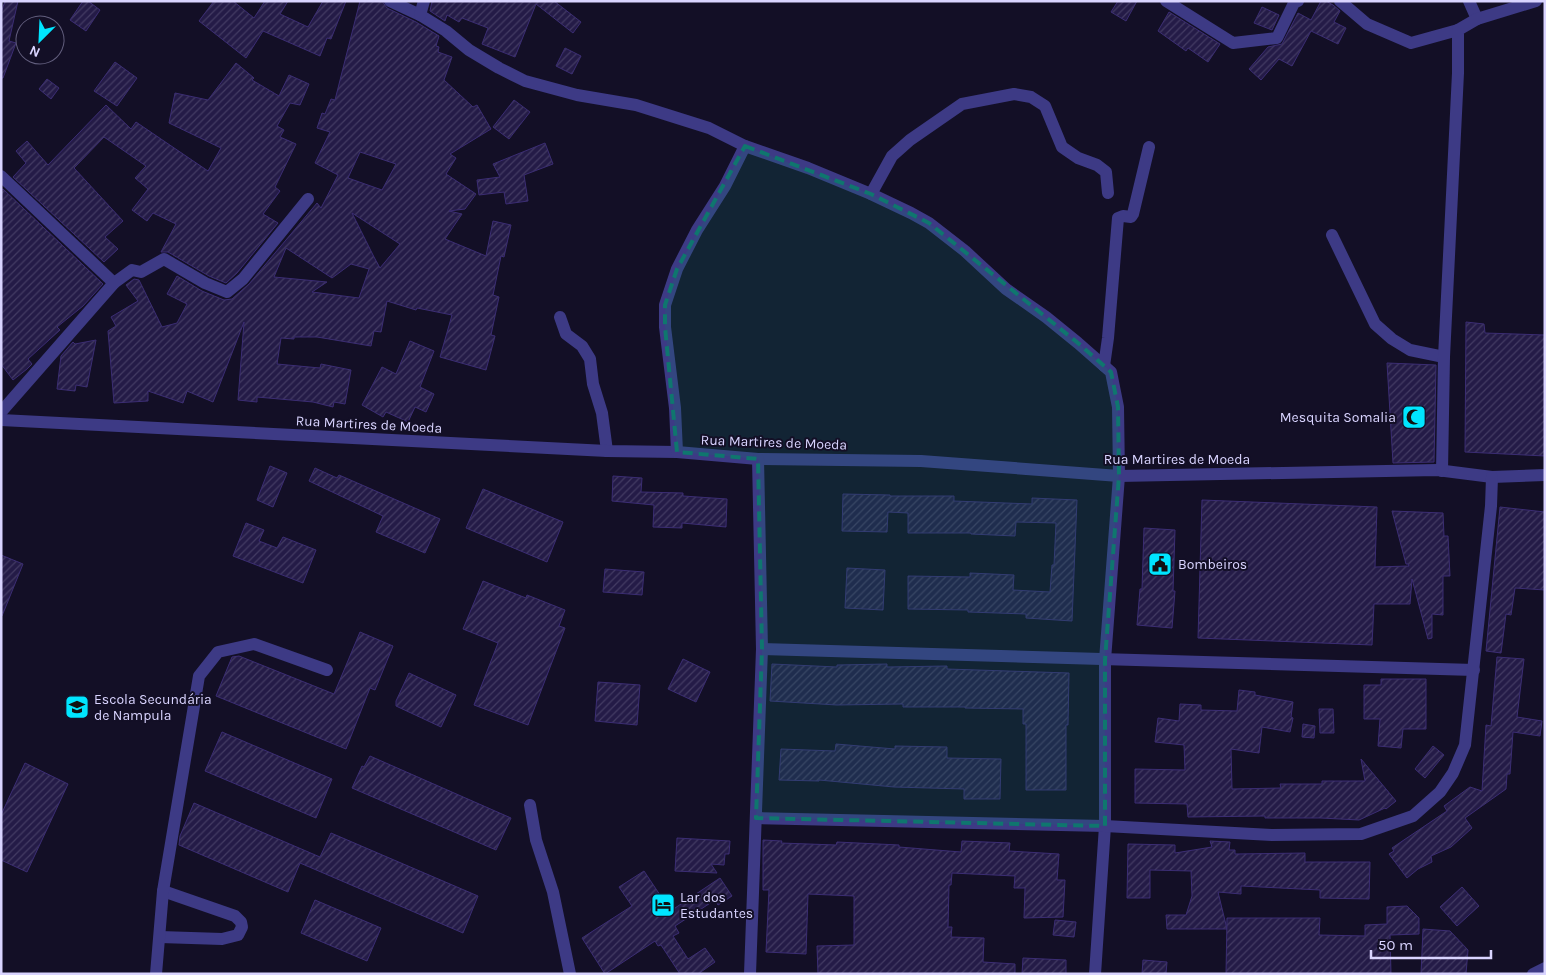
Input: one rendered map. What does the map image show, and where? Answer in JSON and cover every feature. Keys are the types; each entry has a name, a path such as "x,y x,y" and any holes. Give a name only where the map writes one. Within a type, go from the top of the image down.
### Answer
{"street":[{"path":"390,1 420,15 446,31 468,50 525,81 578,96 636,105 709,128 745,146 808,168 871,194 929,223 965,250 1006,289 1046,317 1111,372 1118,407 1119,476 1105,660 1105,826 1095,974"},
{"path":"420,15 424,1"},
{"path":"1166,1 1233,43 1277,38 1294,3 1298,1"},
{"path":"1340,1 1367,24 1411,43 1458,30 1477,18 1536,1"},
{"path":"1469,1 1477,18"},
{"path":"1442,471 1444,357 1458,73 1458,30"},
{"path":"871,194 892,156 922,131 962,104 1014,94 1031,97 1045,106 1062,148 1078,158 1097,165 1106,172 1108,193"},
{"path":"677,452 672,384 665,327 665,305 676,268 725,186 745,146"},
{"path":"1104,366 1118,218 1123,216 1131,217 1133,214 1149,147"},
{"path":"1,176 114,283"},
{"path":"1,412 114,283 132,270 142,272 164,259 205,283 227,292 243,279 308,199"},
{"path":"1332,235 1375,324 1392,339 1410,350 1444,357"},
{"path":"560,317 566,334 582,346 590,359 593,384 602,413 607,451"},
{"name":"Rua Martires de Moeda","path":"1,420 607,451 677,452 758,459 920,461 1119,476 1442,471 1492,477 1545,475"},
{"path":"750,974 762,649 758,459"},
{"path":"756,818 1105,826 1272,835 1338,835 1361,834 1413,816 1440,792 1453,773 1466,745 1491,506 1492,477"},
{"path":"156,974 163,891 199,676 218,652 254,644 327,670"},
{"path":"762,649 1474,670"},
{"path":"530,805 536,840 553,892 570,974"},
{"path":"160,937 222,939 238,935 242,927 241,922 235,916 163,891"},
{"path":"1533,974 1545,968"}],"highlighted area":[{"path":"745,146 871,194 929,223 1078,343 1111,372 1118,407 1119,476 1105,660 1105,826 756,818 762,649 758,459 677,452 665,327 665,305 677,269"}],"building":[{"path":"5,1 18,1 9,41 15,43 15,46 3,78 1,78 1,13"},
{"path":"83,1 88,1 100,10 86,31 70,20"},
{"path":"214,1 233,1 254,18 265,1 288,1 280,14 308,27 323,1 346,1 331,39 327,38 320,56 263,31 246,58 199,21"},
{"path":"360,1 382,1 387,8 439,36 436,46 439,47 438,52 452,57 444,80 473,107 477,105 491,129 450,154 456,158 446,174 476,194 465,209 449,211 462,214 445,239 486,256 493,221 511,225 504,257 501,256 493,295 499,297 491,335 495,336 486,370 440,357 452,315 417,308 416,310 387,301 381,332 374,331 371,346 317,337 281,338 277,364 320,368 321,364 351,370 345,404 334,402 333,407 313,402 257,397 257,402 238,400 244,322 213,402 187,391 183,403 148,391 148,401 114,403 108,331 116,326 111,317 138,301 126,285 134,279 139,280 162,327 177,323 187,304 167,294 177,276 202,291 224,300 232,299 249,284 317,203 321,208 338,175 315,163 330,132 317,128 322,113 325,114 331,99 335,100","holes":["360,152 396,164 382,190 348,178","352,213 400,244 380,268","286,248 332,278 351,264 369,269 359,298 312,292 327,282 274,277"]},
{"path":"432,1 554,1 581,22 573,33 536,4 515,57 482,44 488,28 462,18 459,22 447,15 445,21 430,11"},
{"path":"1118,1 1137,1 1126,21 1111,12"},
{"path":"1321,1 1326,1 1340,11 1334,22 1346,28 1338,44 1311,31 1292,66 1279,59 1261,80 1249,69 1268,47 1282,44 1298,13 1311,20"},
{"path":"1262,7 1279,15 1272,30 1254,23"},
{"path":"1169,12 1220,44 1208,62 1188,48 1186,51 1158,31"},
{"path":"565,48 581,56 572,74 556,66"},
{"path":"115,62 137,78 117,106 94,91"},
{"path":"236,63 254,78 252,80 279,96 289,75 309,84 300,105 290,103 277,126 284,130 280,137 296,144 275,187 280,191 263,214 278,223 237,273 226,283 209,276 168,252 161,252 176,224 153,213 147,221 132,210 148,189 135,178 146,166 104,137 74,168 123,221 105,237 118,249 104,262 13,177 26,163 16,151 27,141 48,165 106,105 131,129 136,122 208,171 221,148 169,123 175,93 208,100"},
{"path":"47,79 59,88 51,99 39,89"},
{"path":"514,100 530,112 509,139 493,127"},
{"path":"545,143 553,164 524,175 528,201 506,204 504,192 479,195 477,180 500,177 493,164"},
{"path":"3,189 103,284 83,306 57,327 60,330 28,359 32,364 13,380 1,364 1,190"},
{"path":"1466,322 1484,324 1485,333 1545,335 1545,456 1465,452"},
{"path":"96,340 87,387 76,385 75,391 57,389 61,356 73,342 75,344"},
{"path":"410,341 434,351 420,387 434,394 426,412 415,407 408,422 386,412 383,417 362,405 382,367 396,374"},
{"name":"Mesquita Somalia","path":"1387,363 1436,365 1434,462 1393,463"},
{"path":"270,466 287,473 273,507 257,500"},
{"path":"315,468 337,478 339,475 440,519 425,553 376,532 383,516 309,481"},
{"path":"613,476 642,478 641,492 683,493 683,496 727,499 726,527 682,523 682,528 653,527 654,505 612,501"},
{"path":"483,489 563,522 547,562 466,528"},
{"path":"843,494 954,496 954,501 1032,504 1032,498 1077,500 1072,621 1026,618 1026,614 968,612 968,610 908,609 908,576 970,577 970,573 1014,575 1013,590 1050,592 1052,565 1054,565 1056,523 1016,522 1015,536 971,533 908,533 908,513 888,512 887,532 842,531"},
{"path":"1202,500 1377,507 1375,567 1409,566 1406,564 1392,511 1443,513 1444,536 1448,536 1450,576 1443,576 1443,615 1432,614 1432,638 1428,639 1412,579 1410,604 1374,604 1372,645 1198,638"},
{"path":"1500,507 1545,512 1545,590 1515,588 1511,615 1506,614 1501,653 1486,651"},
{"path":"246,523 264,530 259,541 277,548 283,537 316,550 303,583 233,556"},
{"path":"1144,528 1175,530 1173,591 1175,591 1172,628 1137,625 1140,589 1142,589"},
{"path":"1,555 23,564 2,616 1,616"},
{"path":"847,568 885,570 883,610 845,608"},
{"path":"605,569 644,572 642,595 603,592"},
{"path":"483,581 526,598 527,595 565,610 559,626 565,628 528,725 474,705 498,643 463,629"},
{"path":"360,632 393,646 375,690 370,688 346,749 216,696 232,657 239,656 334,694"},
{"path":"1497,657 1524,659 1517,717 1542,721 1540,736 1513,732 1510,774 1507,774 1506,789 1465,818 1472,828 1451,847 1431,856 1432,862 1418,869 1407,878 1389,854 1394,851 1392,848 1447,811 1444,806 1470,787 1482,791 1486,725 1491,726"},
{"path":"683,659 710,672 696,702 668,689"},
{"path":"772,664 837,667 837,665 887,664 887,667 947,666 947,669 1069,673 1068,725 1066,725 1066,790 1026,790 1026,724 1023,724 1023,709 903,707 903,704 837,705 770,701"},
{"path":"409,673 456,695 441,727 396,706 396,701"},
{"path":"1381,679 1426,679 1426,729 1403,729 1401,748 1378,746 1380,719 1364,719 1364,685 1381,685"},
{"path":"598,682 640,685 637,725 595,721"},
{"path":"1239,690 1255,692 1255,695 1293,702 1291,717 1293,718 1290,732 1262,727 1259,753 1231,749 1232,789 1281,788 1280,784 1322,784 1322,781 1365,781 1361,759 1396,801 1386,809 1359,820 1265,818 1265,816 1188,817 1187,804 1135,803 1135,769 1185,770 1184,745 1155,742 1158,718 1179,721 1180,704 1201,705 1201,710 1237,711"},
{"path":"1319,709 1333,709 1334,733 1320,733"},
{"path":"1303,724 1315,726 1314,738 1302,737"},
{"path":"222,732 332,779 316,818 205,771"},
{"path":"836,744 895,749 895,746 947,747 947,758 1001,759 1000,799 964,799 964,789 894,787 819,780 779,780 781,749 835,751"},
{"path":"1433,746 1444,755 1425,778 1415,769"},
{"path":"370,756 511,818 496,850 352,788 362,766 364,767"},
{"path":"25,763 68,784 27,872 1,860 1,815"},
{"path":"194,803 320,857 331,833 478,896 463,933 300,863 288,892 179,845 180,836"},
{"path":"677,838 730,841 729,854 725,854 724,865 711,864 717,873 675,871"},
{"path":"763,840 782,841 781,843 836,845 837,842 899,845 899,847 961,852 962,841 1010,843 1009,851 1059,854 1057,880 1065,880 1063,917 1024,918 1025,888 1014,888 1015,876 952,873 951,885 949,885 948,927 952,927 951,937 984,938 983,962 1015,964 1015,974 818,974 817,946 854,945 854,896 808,894 806,954 766,952 769,890 763,890"},
{"path":"1210,841 1230,842 1229,850 1235,850 1235,854 1305,853 1305,862 1370,862 1369,899 1320,898 1320,890 1241,886 1241,894 1218,892 1227,929 1167,929 1166,915 1186,915 1192,896 1191,871 1150,870 1150,898 1127,898 1128,844 1175,845 1175,853 1212,847"},
{"path":"644,871 672,913 672,910 720,878 732,896 718,905 715,900 675,926 679,933 673,936 688,959 705,948 715,962 698,974 680,974 661,945 658,946 655,941 605,974 582,938 632,906 619,887"},
{"path":"1462,887 1479,906 1457,926 1440,907"},
{"path":"315,900 381,928 367,961 301,933"},
{"path":"1407,906 1419,918 1419,934 1390,935 1391,974 1226,974 1227,918 1320,918 1319,935 1365,936 1365,925 1387,924 1387,907"},
{"path":"1055,920 1076,922 1074,937 1053,935"},
{"path":"1423,929 1450,931 1468,950 1466,974 1421,974"},
{"path":"1023,958 1066,960 1066,974 1022,974"},
{"path":"1143,960 1167,962 1166,974 1142,974"}],"place":[{"name":"Mesquita Somalia","path":"1414,417"},
{"name":"Bombeiros","path":"1160,564"},
{"name":"Escola Secundária de Nampula","path":"77,707"},
{"name":"Lar dos Estudantes","path":"663,905"}]}
